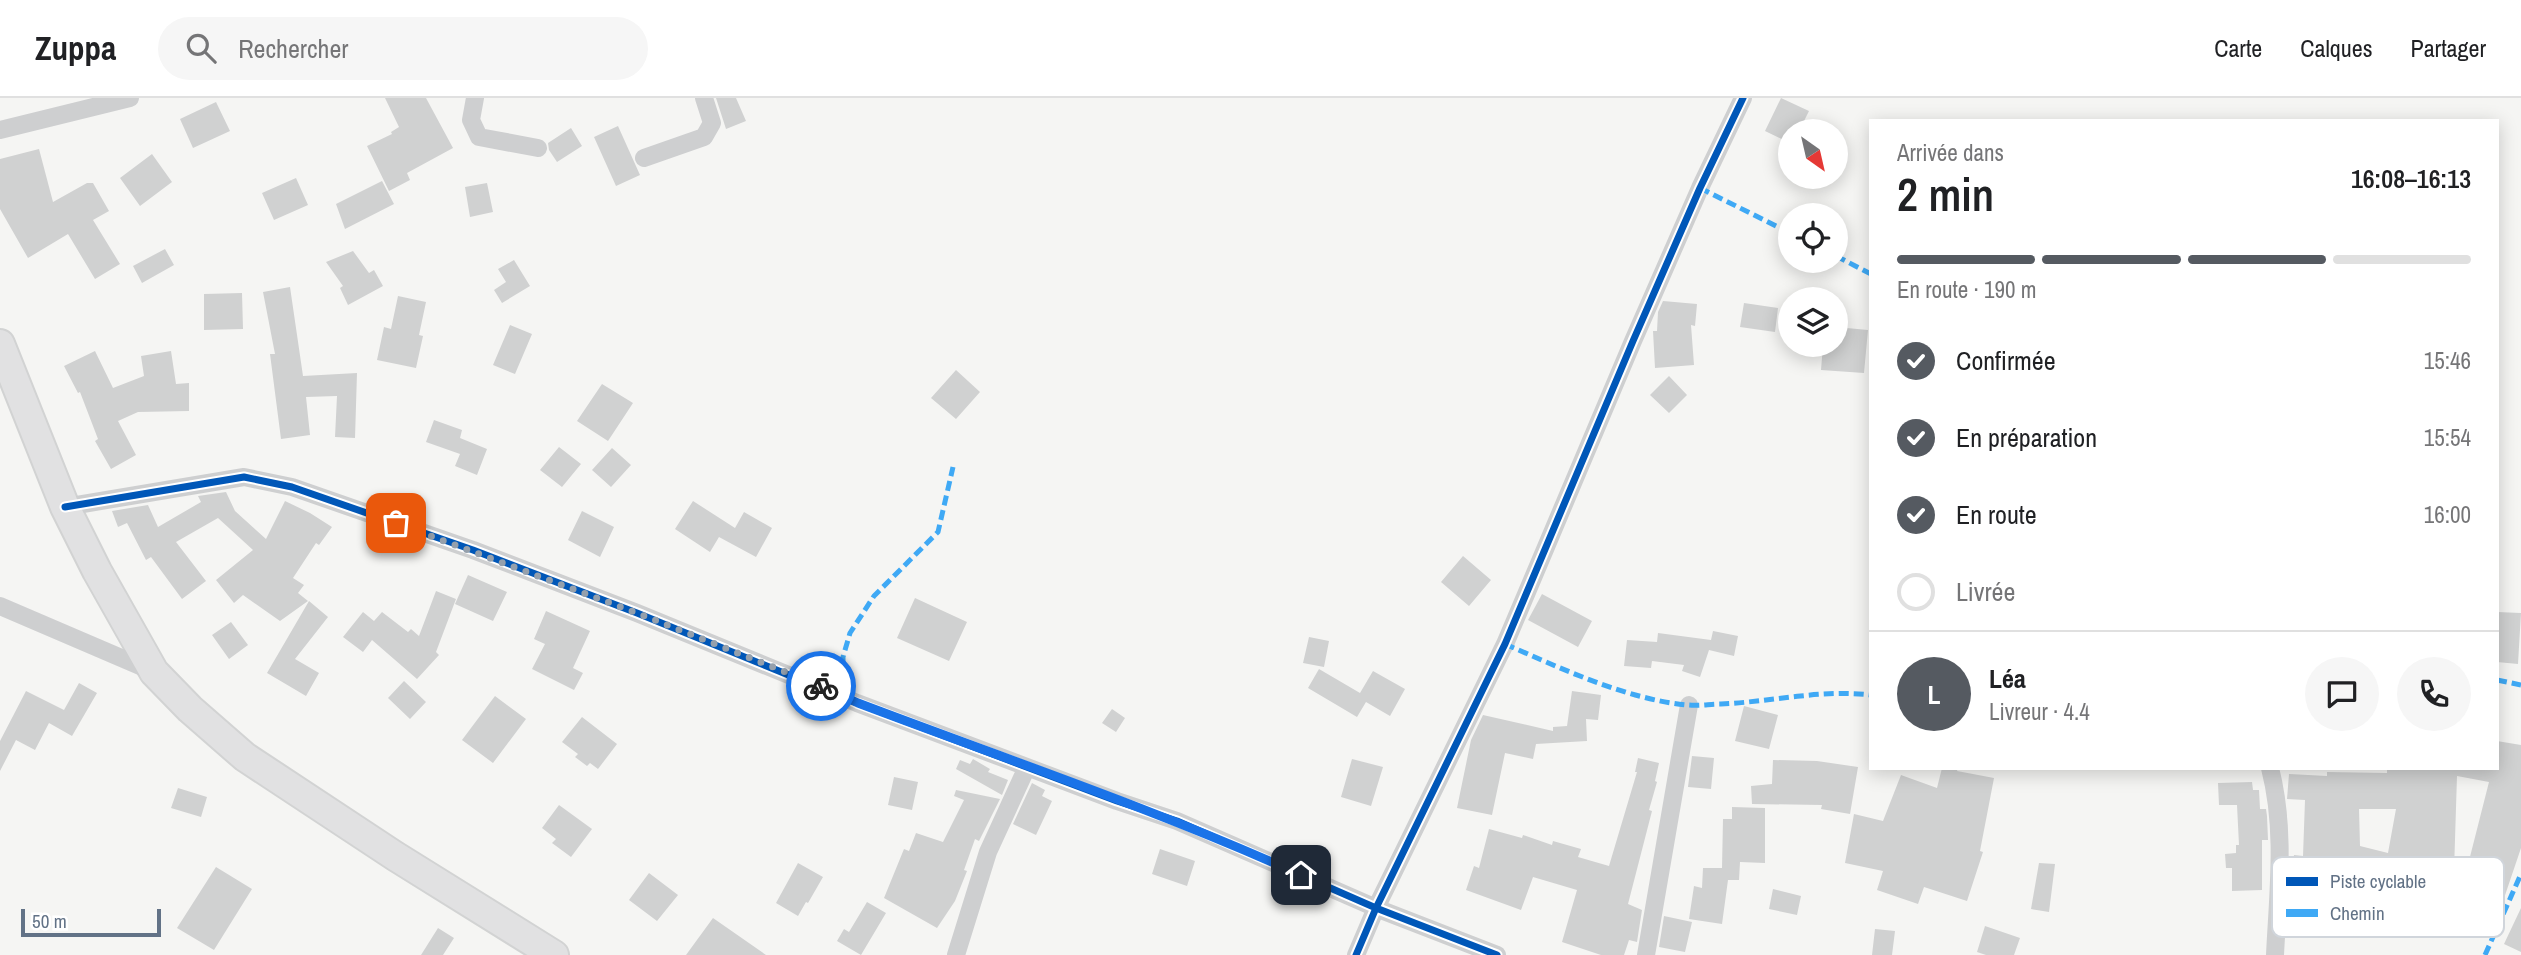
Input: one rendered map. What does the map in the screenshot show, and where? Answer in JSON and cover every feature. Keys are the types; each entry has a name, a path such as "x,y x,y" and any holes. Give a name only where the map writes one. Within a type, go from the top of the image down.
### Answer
{"highway":[{"path":"0,344 65,507 97,571 154,672 190,709 245,757 554,955"}],"street":[{"path":"0,130 131,98"},
{"path":"475,98 471,120 479,137 538,148"},
{"path":"644,158 704,137 712,123 704,98"},
{"path":"1356,955 1376,908 1505,644 1633,341 1743,98"},
{"path":"65,507 244,477 292,487 473,550 650,618 858,703 1177,821 1376,908 1497,955"},
{"path":"0,606 154,672"},
{"path":"1646,955 1689,705"},
{"path":"956,955 988,852 1027,767"},
{"path":"2270,770 2280,822 2281,857"},
{"path":"2275,955 2276,937"}],"building":[{"path":"385,98 426,98 453,148 407,173 410,180 389,191 367,146 392,134 391,132 399,127"},
{"path":"716,98 736,98 746,121 726,129"},
{"path":"1781,98 1809,111 1805,119 1778,119 1778,137 1765,131"},
{"path":"216,102 230,131 193,148 180,119"},
{"path":"618,126 640,175 616,186 594,137"},
{"path":"571,128 582,146 557,162 548,143"},
{"path":"39,149 53,202 87,183 93,183 109,211 93,220 120,264 95,279 68,234 28,258 0,209 0,159"},
{"path":"152,154 172,182 140,206 120,178"},
{"path":"296,178 308,205 274,220 262,193"},
{"path":"382,181 394,204 345,229 336,204"},
{"path":"487,183 493,212 470,217 465,187"},
{"path":"165,249 174,265 142,283 133,266"},
{"path":"353,251 369,273 374,270 383,286 348,305 340,288 343,286 326,262"},
{"path":"514,260 530,286 502,303 494,290 506,282 498,269"},
{"path":"290,287 303,376 357,373 355,438 335,437 337,396 306,397 310,435 281,439 270,354 275,354 263,292"},
{"path":"242,293 243,329 204,330 204,294"},
{"path":"398,296 426,302 419,335 423,336 416,368 377,360 384,327 391,329"},
{"path":"1663,301 1697,304 1695,326 1691,325 1694,365 1655,368 1653,331 1657,331 1658,312"},
{"path":"1744,303 1778,308 1775,332 1740,327"},
{"path":"510,325 532,334 515,374 493,365"},
{"path":"1848,328 1868,330 1864,373 1821,370 1822,357 1848,357"},
{"path":"95,351 113,388 144,376 141,356 171,351 176,384 189,383 189,411 138,412 118,421 136,455 111,469 95,441 98,439 80,392 78,393 64,366"},
{"path":"956,370 980,392 956,419 931,398"},
{"path":"1669,376 1687,395 1669,413 1650,395"},
{"path":"602,384 633,403 608,441 577,421"},
{"path":"434,420 462,430 460,438 487,449 477,475 455,466 460,454 426,442"},
{"path":"559,447 581,464 562,487 540,470"},
{"path":"612,448 631,465 611,487 592,470"},
{"path":"226,492 235,511 266,539 285,501 332,527 319,545 316,543 293,578 304,585 298,593 308,601 280,621 243,595 234,603 216,580 253,550 218,518 176,542 206,581 182,599 151,557 146,560 127,523 118,527 112,511 148,505 158,527 201,502 198,496"},
{"path":"693,501 735,528 744,512 772,528 756,557 719,537 710,552 675,529"},
{"path":"582,511 614,527 600,557 568,540"},
{"path":"1463,556 1491,580 1469,606 1441,582"},
{"path":"468,575 507,592 493,621 455,604"},
{"path":"436,591 456,599 436,652 439,655 417,679 372,640 363,652 343,637 363,612 374,621 382,612 408,632 411,629 419,636"},
{"path":"1542,594 1592,621 1578,647 1528,620"},
{"path":"915,598 967,622 949,661 897,638"},
{"path":"309,601 328,617 295,659 319,673 306,696 267,673"},
{"path":"546,611 590,631 573,668 583,673 574,690 532,669 545,644 534,639"},
{"path":"2499,612 2521,613 2518,664 2499,662"},
{"path":"231,622 248,645 229,659 212,635"},
{"path":"1713,631 1738,636 1734,656 1709,650 1700,677 1682,671 1684,665 1652,661 1651,668 1624,666 1627,640 1657,642 1658,633 1711,640"},
{"path":"1309,637 1329,641 1324,667 1303,663"},
{"path":"1319,669 1360,693 1373,671 1405,689 1390,716 1366,702 1357,717 1308,688"},
{"path":"404,681 426,702 410,719 388,698"},
{"path":"79,683 97,693 72,736 49,723 35,750 16,740 0,771 0,741 26,691 64,710"},
{"path":"1572,691 1601,695 1598,720 1586,719 1587,741 1536,744 1533,759 1505,753 1492,815 1457,808 1471,740 1483,715 1553,731 1553,727 1567,726"},
{"path":"495,696 526,719 493,763 462,740"},
{"path":"1744,706 1778,715 1769,749 1735,741"},
{"path":"1112,709 1125,718 1116,732 1102,723"},
{"path":"582,717 617,744 598,769 590,763 587,766 575,757 578,754 562,742"},
{"path":"2499,741 2521,745 2521,848 2504,898 2504,857 2470,857 2489,782 2457,776 2454,857 2294,857 2303,856 2305,800 2287,799 2289,774 2327,776 2327,772 2387,773 2387,770 2499,770","holes":["2359,809 2396,809 2388,853 2360,846"]},
{"path":"1692,756 1714,758 1711,789 1688,787"},
{"path":"1638,758 1659,763 1649,810 1652,811 1628,904 1642,910 1637,942 1629,940 1624,955 1601,955 1562,942 1577,890 1533,877 1521,910 1466,890 1474,866 1479,868 1489,829 1522,838 1523,835 1552,845 1553,841 1581,849 1578,857 1609,866 1637,772"},
{"path":"973,759 990,769 988,772 1008,780 1002,795 956,769 960,760 970,764"},
{"path":"1352,759 1383,767 1371,806 1341,797"},
{"path":"1773,760 1817,761 1858,767 1850,814 1821,809 1822,805 1752,804 1751,786 1772,784"},
{"path":"1942,770 1957,770 1994,778 1980,851 1983,852 1967,901 1924,887 1918,904 1877,890 1883,871 1845,863 1854,814 1883,821 1901,775 1937,788"},
{"path":"894,777 918,782 912,810 888,805"},
{"path":"2252,782 2253,790 2259,790 2260,809 2266,809 2267,816 2268,840 2262,840 2262,890 2232,891 2232,868 2226,868 2225,854 2236,853 2236,845 2239,845 2237,805 2219,805 2218,783"},
{"path":"1032,783 1045,790 1042,796 1052,801 1036,835 1013,824"},
{"path":"178,788 207,797 201,817 171,808"},
{"path":"956,790 1000,799 979,841 975,839 964,870 967,871 955,901 937,928 884,898 904,849 909,851 916,833 943,842 964,800 954,796"},
{"path":"559,805 592,829 571,857 552,843 556,839 542,828"},
{"path":"1732,807 1765,808 1765,863 1740,862 1739,880 1728,880 1722,924 1689,919 1694,886 1702,888 1703,868 1722,868 1723,819 1732,819"},
{"path":"1160,849 1195,861 1187,886 1152,874"},
{"path":"798,863 823,877 798,916 776,903"},
{"path":"2039,863 2055,864 2049,912 2031,909"},
{"path":"216,867 252,889 214,950 177,928"},
{"path":"649,873 678,895 657,921 629,900"},
{"path":"1773,889 1801,896 1797,915 1769,909"},
{"path":"867,902 886,913 861,955 837,941 844,929 849,932"},
{"path":"2521,908 2521,952 2504,944"},
{"path":"1664,916 1692,922 1685,952 1659,947"},
{"path":"713,918 766,955 686,955"},
{"path":"1985,926 2020,938 2014,955 1986,955 1977,952"},
{"path":"438,928 454,938 443,955 421,955"},
{"path":"1875,929 1895,931 1892,955 1872,955"}],"marked path":[{"path":"1700,188 1778,227"},
{"path":"1848,262 1869,273"},
{"path":"843,695 843,657 850,633 874,596 938,532 953,467"},
{"path":"1505,644 1595,682 1665,702 1696,705 1814,695 1869,695"},
{"path":"2499,680 2521,685"},
{"path":"2504,912 2521,874"},
{"path":"2485,955 2493,937"}],"cycle path":[{"path":"1356,955 1376,908 1505,644 1633,341 1743,98"},
{"path":"65,507 244,477 292,487 473,550 637,613 857,703 1177,821 1376,908 1497,955"}],"way so far":[{"path":"396,523 473,550 821,686"}],"route":[{"path":"821,686 858,703 1177,821 1301,875"}]}
